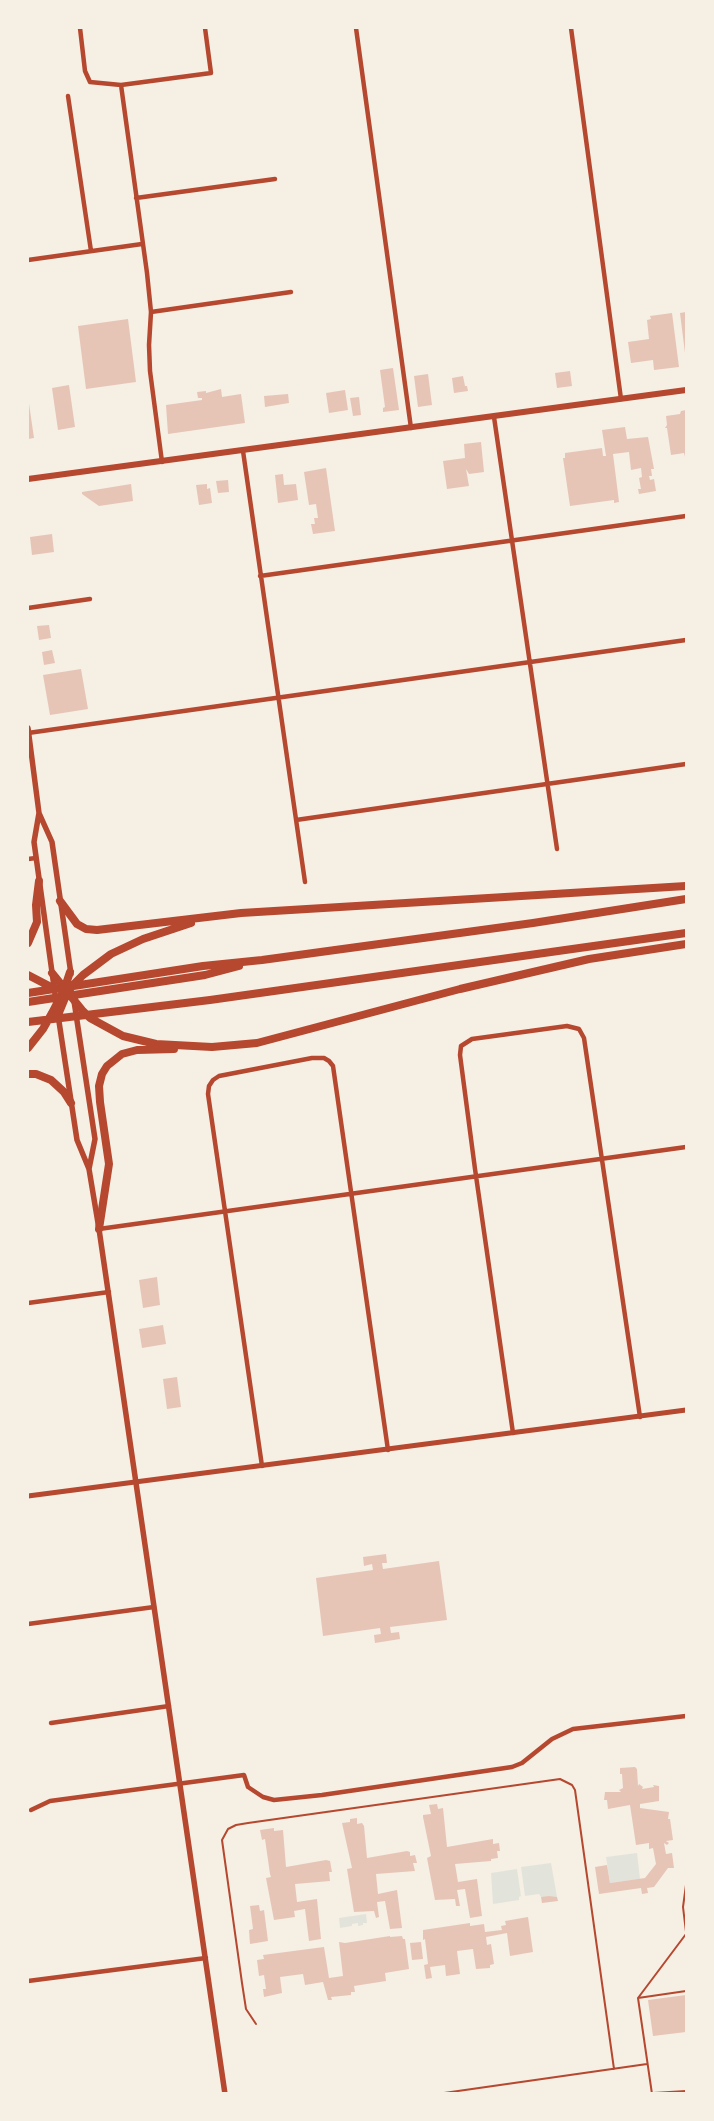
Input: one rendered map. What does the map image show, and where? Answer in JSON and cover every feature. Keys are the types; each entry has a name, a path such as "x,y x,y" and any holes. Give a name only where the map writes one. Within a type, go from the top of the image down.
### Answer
{"highway":[{"path":"28,943 37,922 36,905 39,881"},
{"path":"60,901 77,924 97,930 266,912 686,886"},
{"path":"28,993 203,966 262,960 533,923 686,898"},
{"path":"28,1048 43,1029 57,1004 72,986 111,954 143,939 204,918"},
{"path":"28,1022 145,1009 686,933"},
{"path":"99,1229 109,1164 99,1086 102,1074 114,1059 129,1052 257,1043 460,989 589,959 686,944"},
{"path":"28,1002 205,975 262,960"},
{"path":"58,1015 70,972"},
{"path":"52,973 76,1012"},
{"path":"28,975 51,989 65,994 90,1018 123,1036 156,1044 212,1047"},
{"path":"28,988 51,989"},
{"path":"28,1074 36,1074 51,1080 71,1103"}],"main road":[{"path":"28,479 686,390"},
{"path":"28,728 39,813 52,842 95,1139 89,1169"},
{"path":"39,813 34,842 52,973 51,989 57,1004 77,1140 89,1169 99,1229 225,2094"}],"street":[{"path":"80,28 86,72 90,82 121,85 211,73 205,28"},
{"path":"356,28 411,428"},
{"path":"571,28 621,399"},
{"path":"121,85 151,312 150,371 162,462"},
{"path":"68,96 91,251"},
{"path":"136,198 275,179"},
{"path":"28,260 142,244"},
{"path":"151,312 290,292"},
{"path":"494,417 557,849"},
{"path":"243,451 305,882"},
{"path":"260,576 686,516"},
{"path":"28,608 90,599"},
{"path":"28,733 686,640"},
{"path":"296,820 686,764"},
{"path":"28,859 36,858"},
{"path":"513,1433 476,1177 460,1055 461,1046 472,1039 567,1026 579,1029 584,1038 640,1416"},
{"path":"262,1466 209,1100 209,1086 219,1076 312,1058 324,1058 329,1060 333,1066 388,1450"},
{"path":"99,1229 686,1147"},
{"path":"28,1303 108,1292"},
{"path":"28,1496 686,1410"},
{"path":"28,1624 154,1606"},
{"path":"50,1723 168,1706"},
{"path":"31,1810 50,1802 244,1775 248,1787 263,1797 274,1800 322,1795 512,1767 522,1763 552,1739 572,1729 686,1716"},
{"path":"28,1981 206,1958"}],"lane":[{"path":"256,2024 246,2009 222,1840 225,1833 233,1826 560,1779 569,1782 575,1790 614,2069"},
{"path":"652,2092 638,1998 686,1933 683,1907 686,1885"},
{"path":"638,1998 686,1992"},
{"path":"437,2094 647,2064"},
{"path":"637,2094 686,2091"}],"shaded area":[{"path":"637,1853 640,1879 610,1883 606,1857"},
{"path":"551,1863 557,1897 541,1897 539,1894 525,1896 521,1867"},
{"path":"517,1869 521,1896 519,1900 493,1904 491,1873"},
{"path":"366,1914 367,1923 358,1926 358,1923 352,1924 352,1926 340,1928 339,1918"}],"building":[{"path":"686,312 686,353 685,353 680,313"},
{"path":"672,313 679,367 654,370 653,360 631,363 628,342 649,339 647,320 651,319 650,316"},
{"path":"128,319 136,382 86,389 78,326"},
{"path":"393,368 399,410 383,412 385,407 380,370"},
{"path":"570,371 572,386 557,388 555,373"},
{"path":"428,374 432,405 418,407 414,376"},
{"path":"463,376 468,391 454,393 452,378"},
{"path":"69,385 75,427 58,430 52,388"},
{"path":"221,389 222,397 241,394 245,423 168,434 166,405 202,400 202,398 198,398 197,392 206,391 206,393"},
{"path":"345,390 348,410 329,413 326,393"},
{"path":"288,394 289,403 265,407 264,396"},
{"path":"28,397 34,438 28,439"},
{"path":"359,397 361,415 353,416 350,398"},
{"path":"686,410 686,457 684,453 671,455 667,428 665,428 667,425 666,416 680,414 681,411"},
{"path":"625,427 627,439 648,437 654,469 651,469 652,476 649,476 650,480 654,479 656,491 639,494 638,489 641,489 639,478 642,477 641,468 631,470 629,452 613,454 619,502 614,503 614,500 570,506 563,458 565,458 565,453 602,448 603,456 606,456 602,430"},
{"path":"481,442 484,472 469,474 466,469 469,486 447,489 443,461 465,458 464,444"},
{"path":"326,468 335,531 313,534 311,524 315,524 314,518 318,518 316,504 309,505 304,472"},
{"path":"283,474 284,485 296,484 298,500 278,503 275,475"},
{"path":"228,480 229,492 218,493 216,481"},
{"path":"131,484 133,501 99,506 82,494 82,492"},
{"path":"207,484 207,489 210,488 212,503 199,505 196,485"},
{"path":"52,534 54,552 32,555 30,537"},
{"path":"49,625 51,638 39,640 37,626"},
{"path":"52,650 55,663 44,665 42,652"},
{"path":"81,669 88,709 50,715 43,675"},
{"path":"157,1277 160,1305 143,1308 139,1280"},
{"path":"163,1325 166,1344 142,1348 139,1329"},
{"path":"177,1377 181,1407 167,1409 163,1379"},
{"path":"386,1554 387,1563 382,1563 383,1569 439,1561 447,1620 390,1627 391,1633 399,1632 400,1639 375,1643 374,1635 381,1634 380,1628 323,1636 316,1578 373,1570 372,1564 364,1566 363,1557"},
{"path":"635,1767 637,1769 638,1786 639,1784 643,1787 642,1789 654,1787 653,1785 659,1786 659,1801 640,1804 640,1808 669,1812 668,1819 670,1819 673,1840 666,1841 669,1843 667,1845 664,1843 666,1854 672,1853 674,1868 668,1868 654,1887 647,1888 648,1893 642,1894 641,1888 599,1894 595,1867 607,1865 610,1883 645,1878 656,1864 653,1848 649,1849 649,1843 636,1845 630,1805 608,1809 607,1800 604,1800 605,1792 621,1792 619,1790 623,1788 620,1768"},
{"path":"437,1804 438,1809 443,1808 447,1847 493,1839 493,1844 499,1843 500,1851 497,1851 498,1858 491,1859 491,1861 455,1864 458,1882 477,1879 482,1916 470,1918 465,1889 457,1890 460,1906 456,1906 455,1899 435,1900 427,1858 431,1856 423,1815 431,1814 429,1805"},
{"path":"357,1818 357,1824 362,1823 364,1826 367,1858 407,1851 410,1852 410,1856 415,1855 417,1863 413,1863 415,1871 376,1874 378,1894 397,1890 402,1928 390,1929 385,1901 377,1902 379,1917 376,1918 374,1911 354,1912 347,1869 352,1868 342,1823 350,1822 350,1819"},
{"path":"274,1828 274,1831 283,1830 286,1867 326,1860 330,1861 332,1872 329,1872 330,1881 295,1884 297,1902 317,1899 321,1939 309,1941 305,1909 294,1911 295,1917 274,1920 266,1878 271,1877 265,1839 262,1840 260,1830"},
{"path":"541,1897 557,1897 558,1901 542,1903"},
{"path":"259,1905 260,1911 264,1910 268,1941 250,1944 249,1930 253,1929 250,1906"},
{"path":"528,1917 533,1952 510,1956 507,1933 486,1937 487,1945 491,1944 494,1964 490,1965 490,1968 476,1969 473,1949 457,1951 460,1974 446,1976 445,1965 430,1967 432,1978 426,1979 424,1965 428,1964 423,1930 470,1923 470,1926 484,1924 485,1932 502,1930 501,1926 506,1925 505,1921"},
{"path":"402,1936 405,1939 409,1969 385,1973 386,1981 354,1986 355,1992 351,1992 351,1995 331,1997 332,2000 328,2000 323,1982 305,1985 303,1974 280,1977 282,1993 264,1997 263,1989 266,1989 264,1975 259,1976 257,1960 264,1959 263,1955 324,1947 329,1978 343,1976 339,1942 345,1943"},
{"path":"421,1942 423,1959 412,1960 410,1943"},
{"path":"686,1995 686,2032 653,2036 648,2000"}]}
